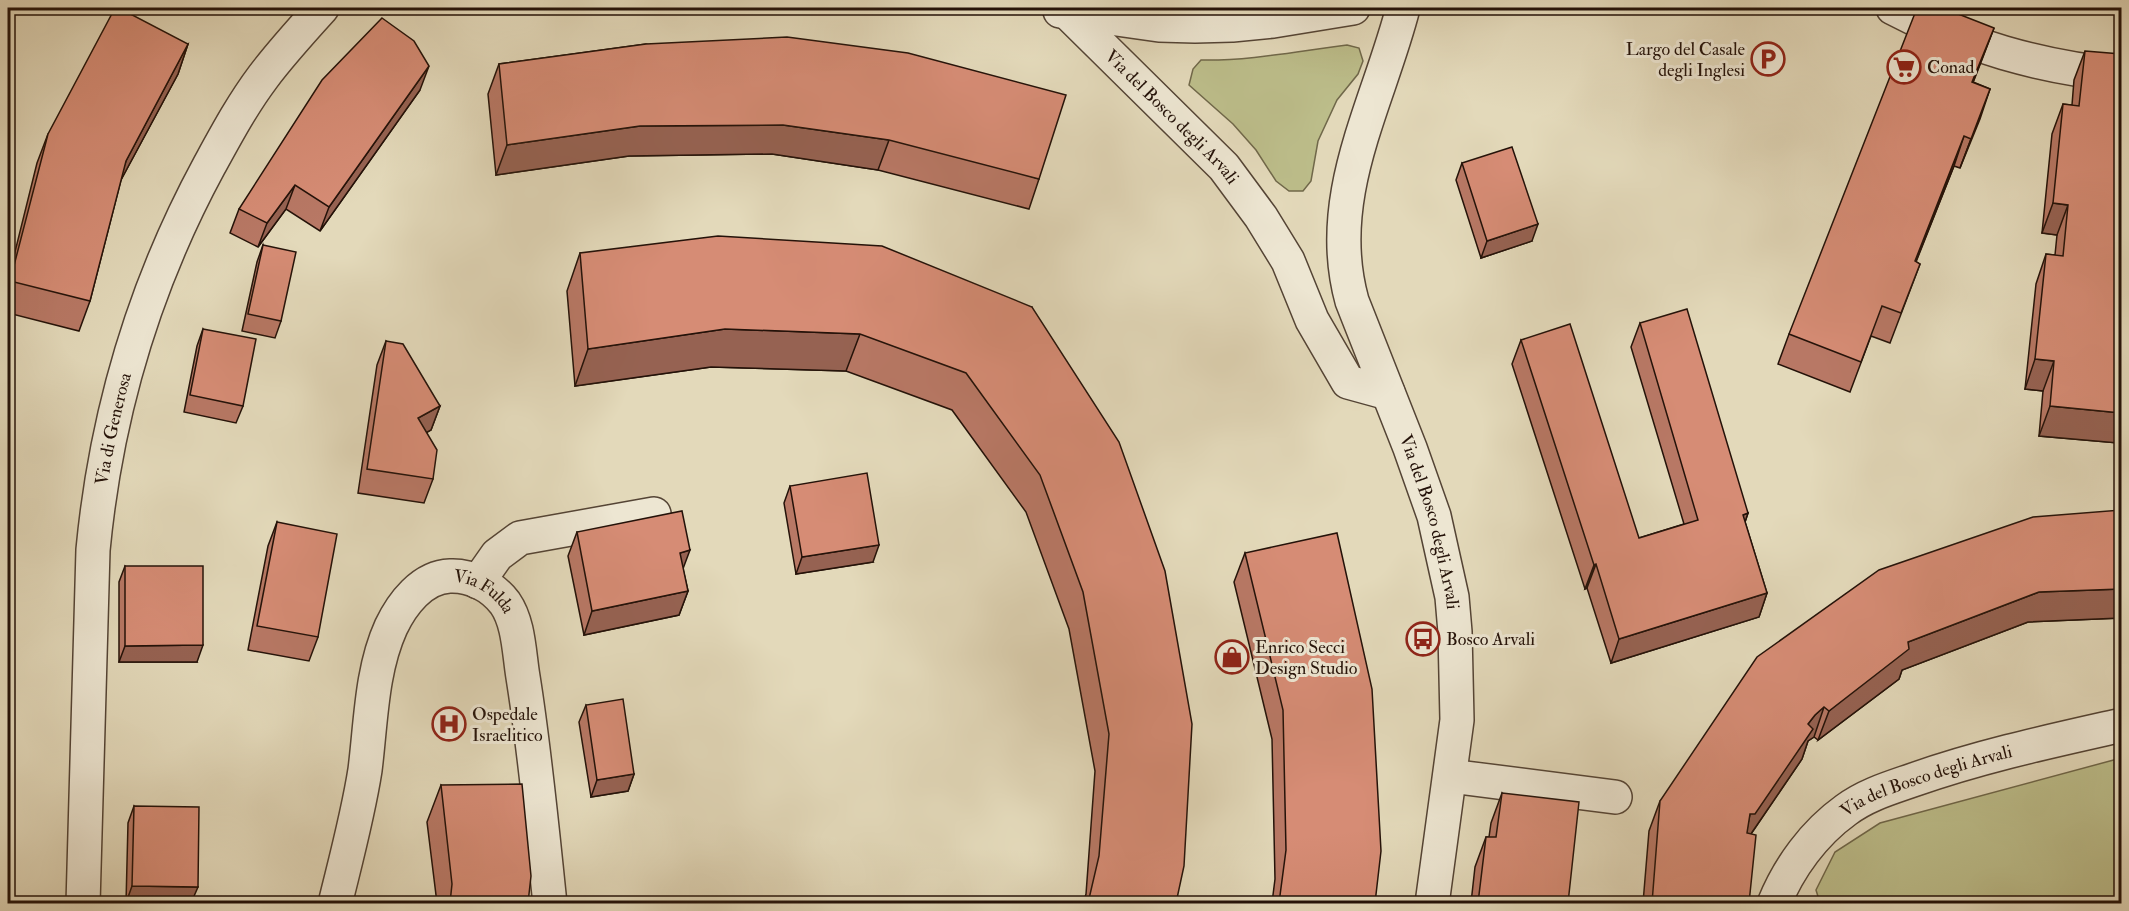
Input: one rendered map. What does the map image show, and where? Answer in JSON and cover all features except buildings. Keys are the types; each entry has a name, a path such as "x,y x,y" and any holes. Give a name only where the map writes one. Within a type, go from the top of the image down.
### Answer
{"street":[{"name":"Via di Generosa","path":"83,903 93,550 100,487 120,395 163,261 183,215 235,118 262,78 322,8"},
{"path":"1057,10 1159,25 1222,26 1273,21 1353,8"},
{"name":"Via del Bosco degli Arvali","path":"1403,8 1389,60 1356,150 1344,224 1346,282 1434,516 1452,597 1458,700 1456,738 1432,903"},
{"path":"1893,8 1948,33 2027,59 2068,68 2121,75"},
{"name":"Via del Bosco degli Arvali","path":"1057,10 1224,167 1261,217 1288,261 1312,320 1348,382 1388,393"},
{"path":"478,582 497,555 520,538 654,514"},
{"name":"Via Fulda","path":"335,903 359,801 377,675 390,630 409,598 429,582 445,576 459,575 493,590 505,604 513,620 528,709 550,903"},
{"name":"Via del Bosco degli Arvali","path":"1774,903 1787,877 1807,847 1833,820 1863,800 1906,782 1964,763 2121,725"},
{"path":"1450,776 1615,797"}],"green space":[{"path":"1347,45 1359,48 1363,61 1358,74 1337,100 1318,141 1311,181 1303,191 1289,191 1276,181 1256,150 1233,124 1189,85 1193,69 1201,60 1256,57"},
{"path":"2121,758 2121,903 1820,903 1816,890 1835,852 1880,823"}],"place":[{"name":"Largo del Casale degli Inglesi","path":"1768,59"},
{"name":"Conad","path":"1904,67"},
{"name":"Bosco Arvali","path":"1423,639"},
{"name":"Enrico Secci Design Studio","path":"1232,657"},
{"name":"Ospedale Israelitico","path":"449,724"}]}
